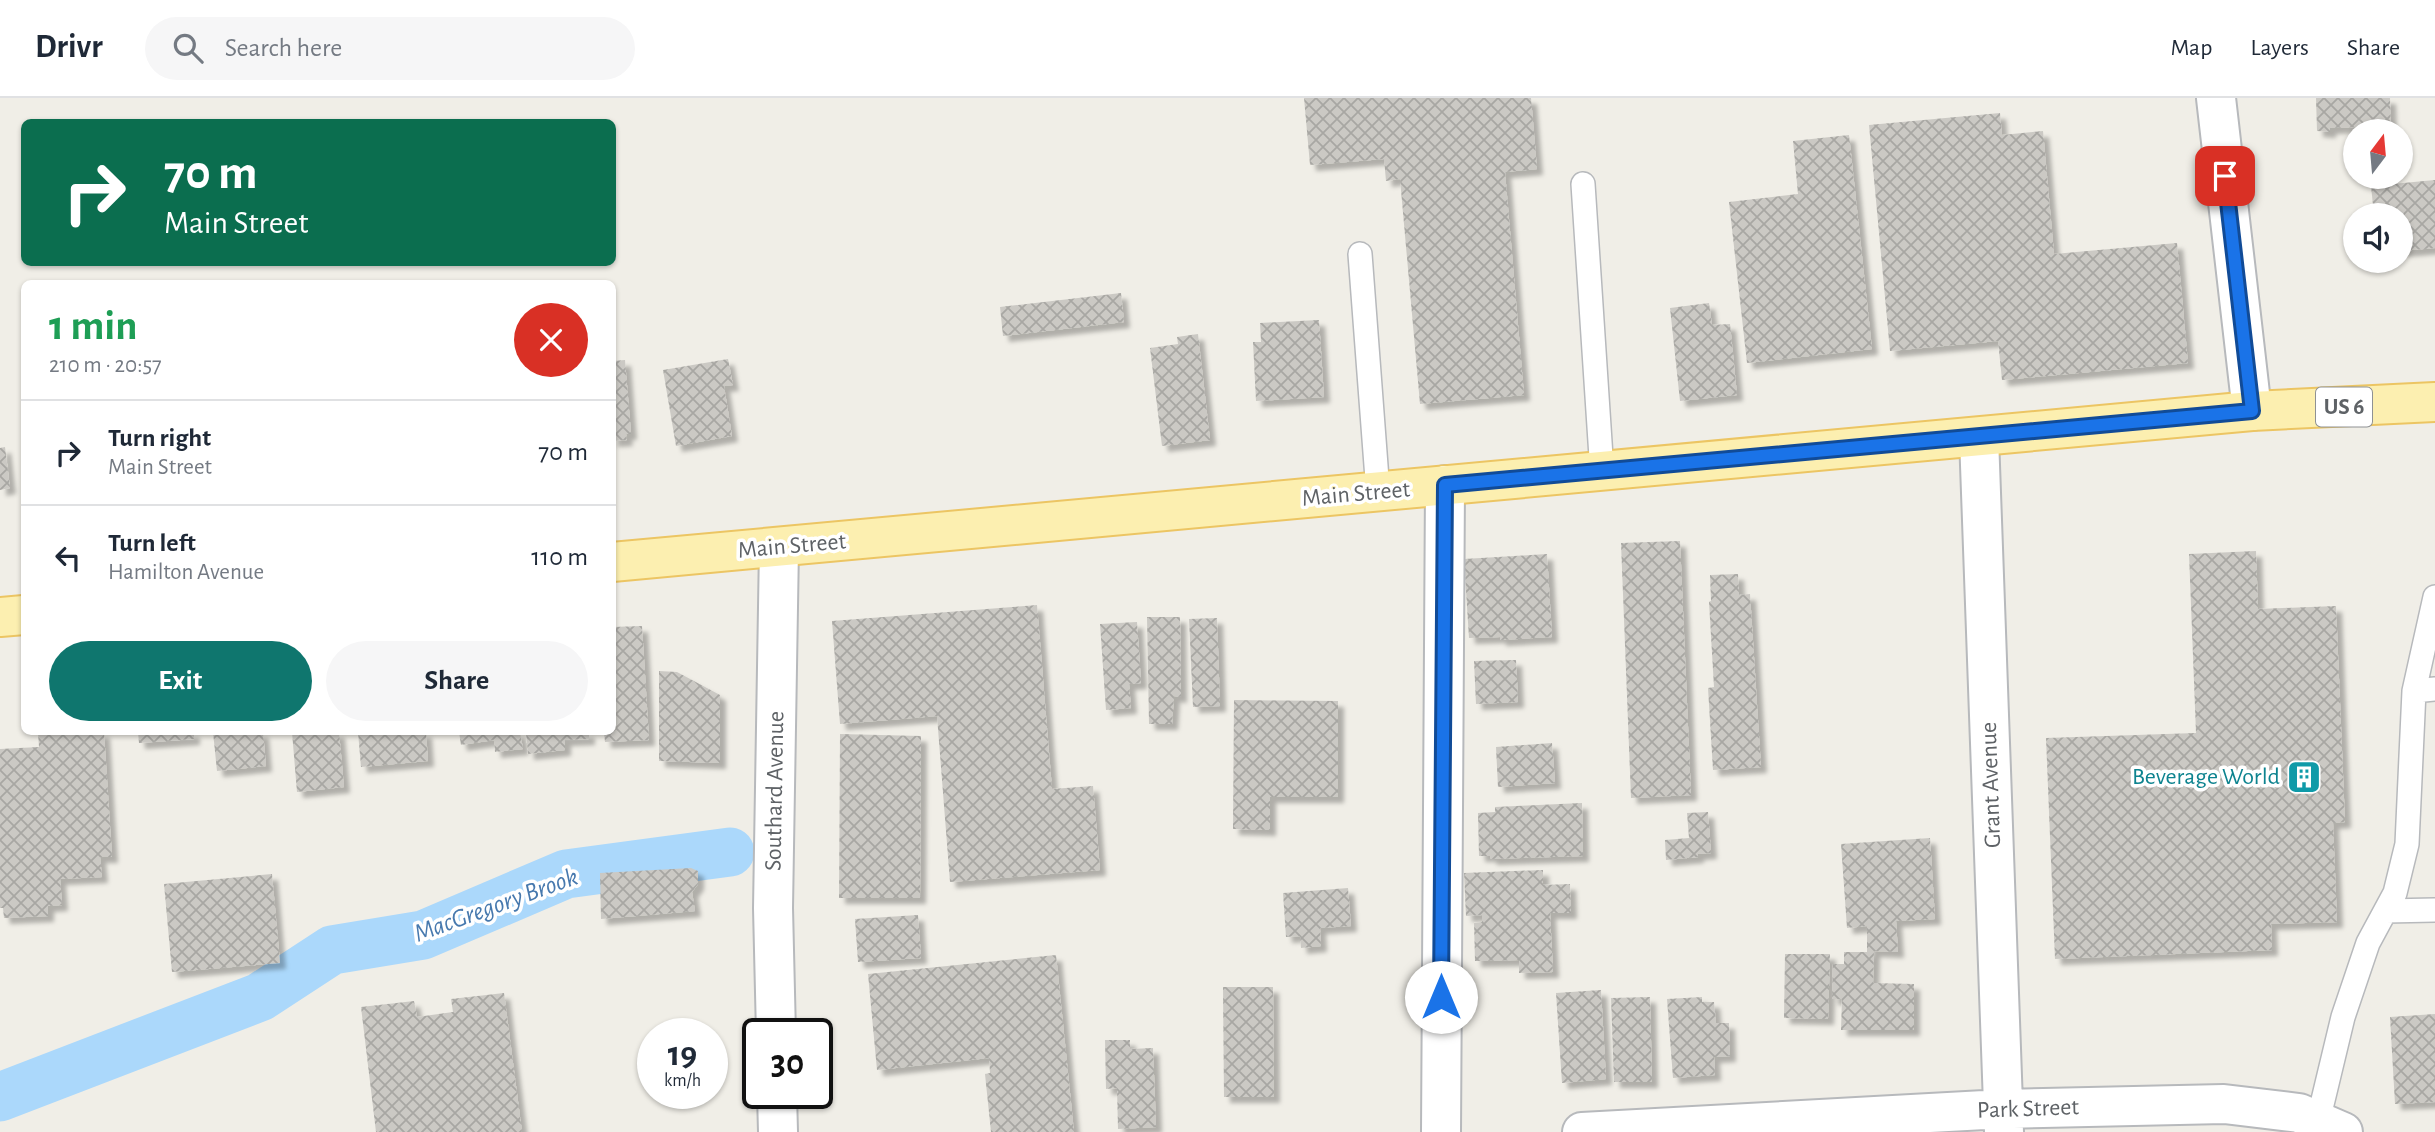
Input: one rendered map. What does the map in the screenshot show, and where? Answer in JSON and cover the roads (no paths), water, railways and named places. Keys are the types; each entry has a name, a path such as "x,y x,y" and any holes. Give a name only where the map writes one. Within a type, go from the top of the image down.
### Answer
{"main road":[{"name":"Main Street","path":"616,562 2252,411 2435,402"},
{"path":"0,617 21,615"}],"street":[{"path":"2216,98 2252,411"},
{"name":"Grant Avenue","path":"1979,437 2003,1121"},
{"path":"1441,1132 1445,485"},
{"name":"Southard Avenue","path":"776,1018 773,908 779,547"},
{"name":"Park Street","path":"1582,1132 2003,1121 2224,1104 2299,1114 2330,1127"},
{"path":"777,1109 778,1132"}],"lane":[{"path":"1583,184 1602,472"},
{"path":"1360,254 1378,492"},
{"path":"2330,1127 2343,1017 2368,943 2395,893 2407,844 2435,597"},
{"path":"2386,911 2435,909"}],"waterway":[{"name":"MacGregory Brook","path":"0,1097 260,997 332,950 423,935 566,874 730,852"}],"place":[{"name":"Beverage World","path":"2304,777"}]}
